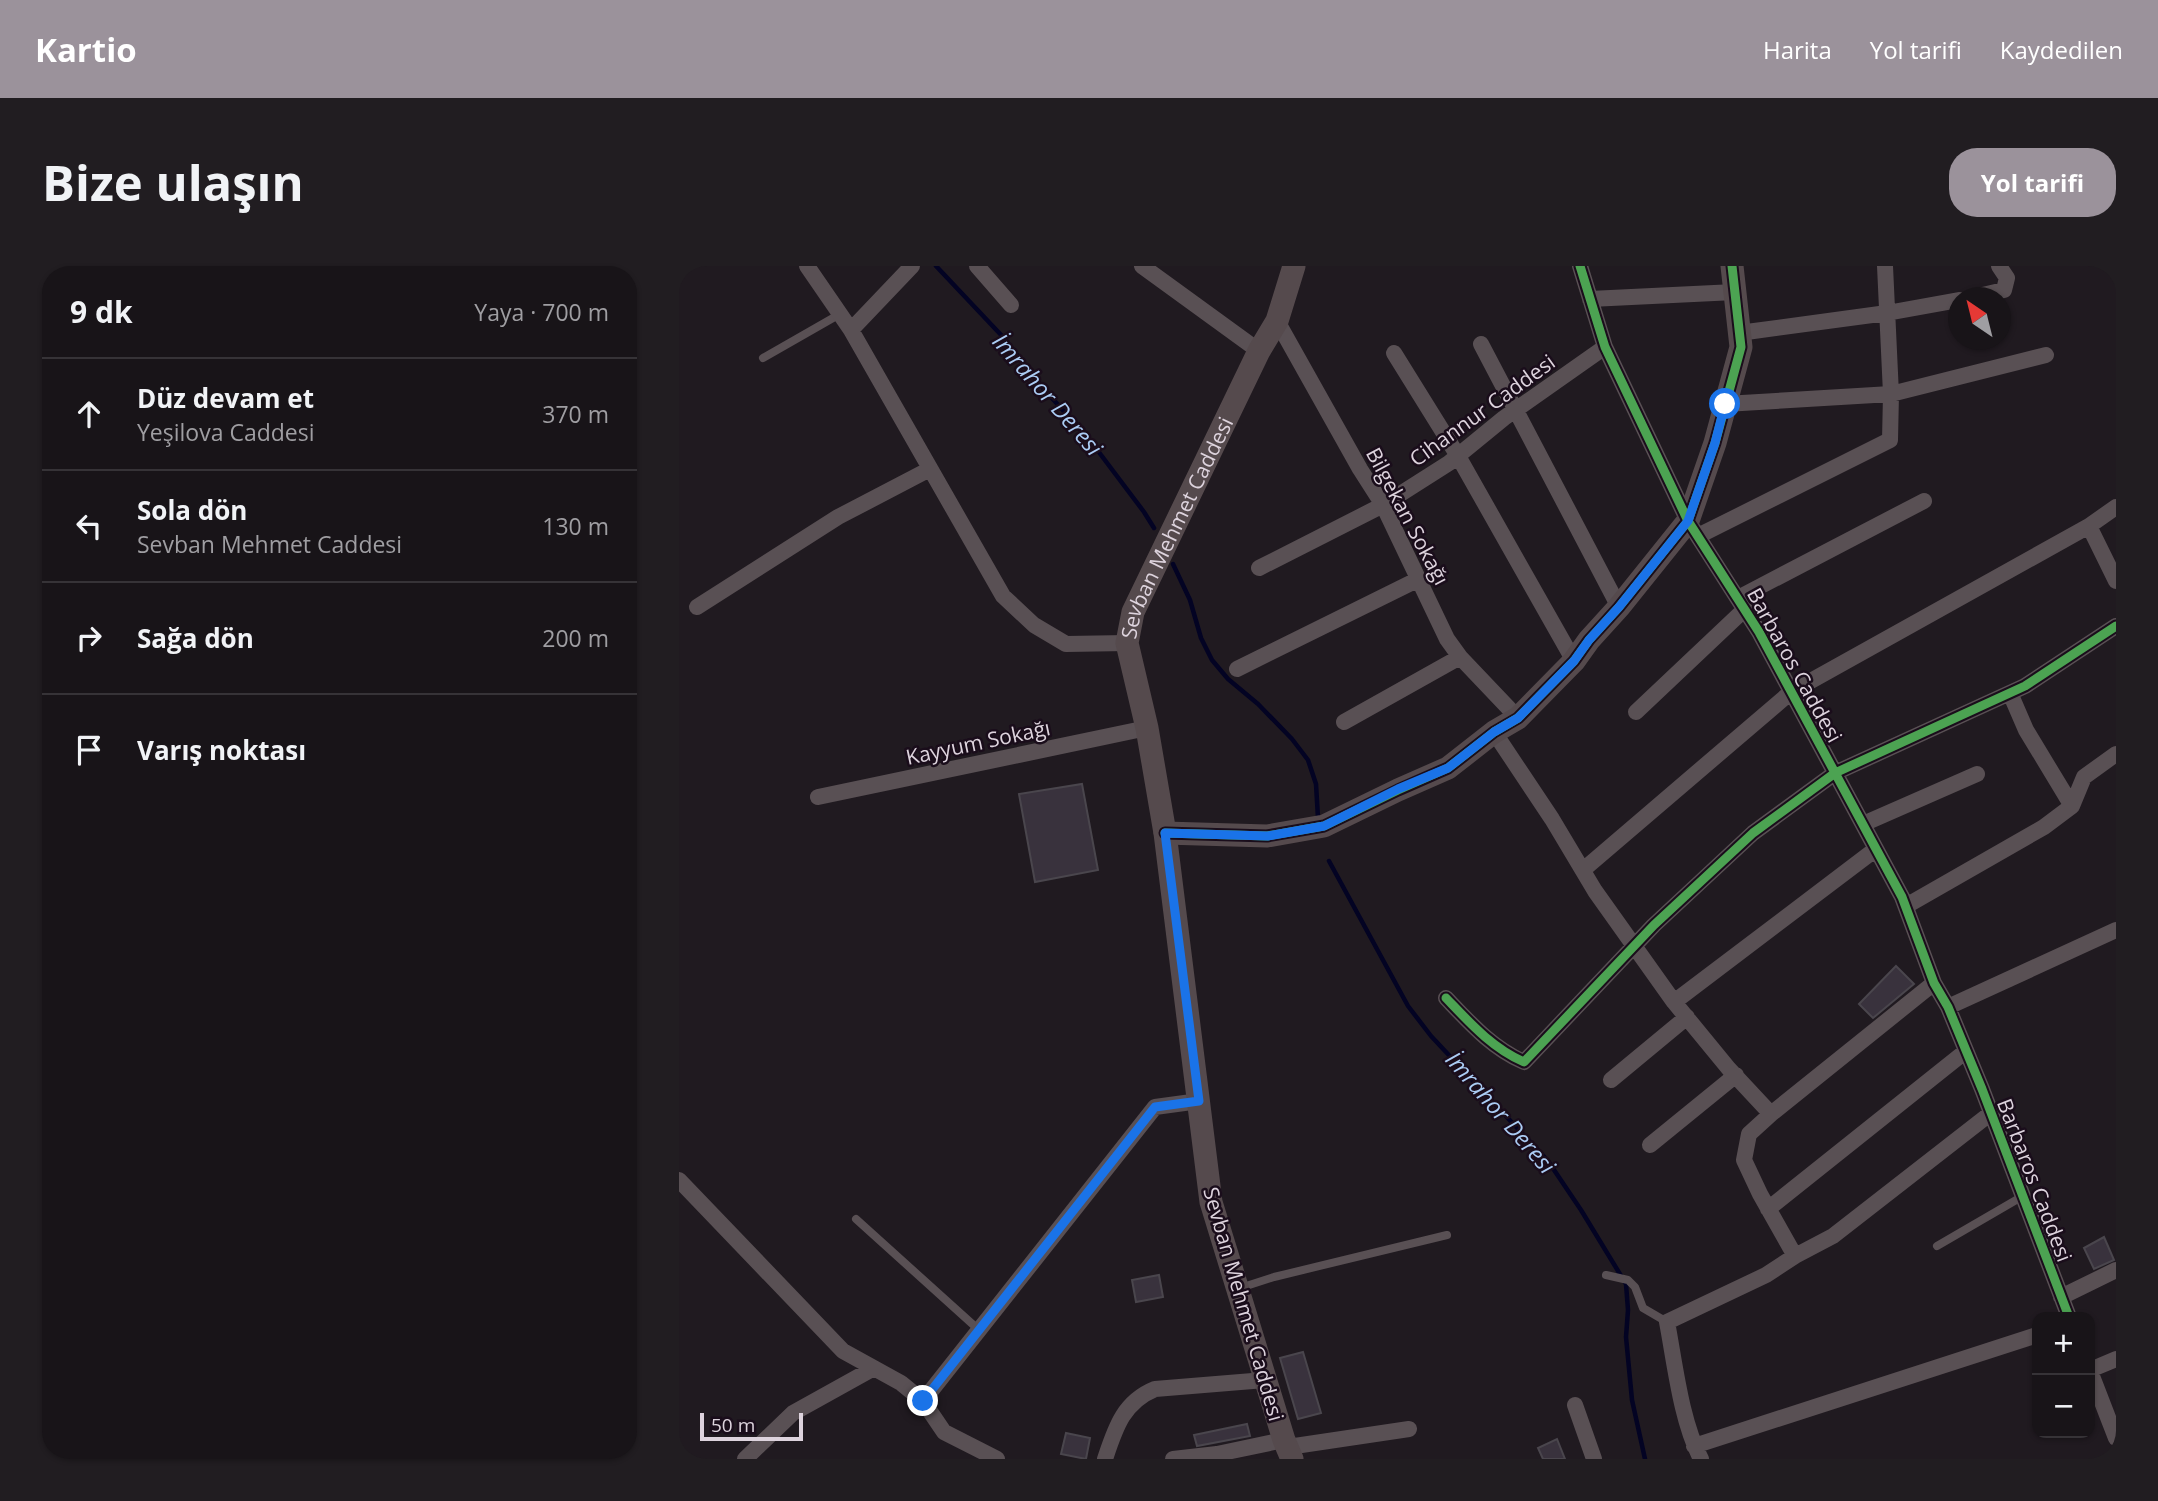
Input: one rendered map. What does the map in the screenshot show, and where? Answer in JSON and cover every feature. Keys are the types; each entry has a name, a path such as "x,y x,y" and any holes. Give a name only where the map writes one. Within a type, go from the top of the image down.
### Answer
{"main road":[{"name":"Sevban Mehmet Caddesi","path":"1288,1449 1211,1202 1165,833 1147,729 1127,642 1133,612 1259,351 1277,321 1294,266"},
{"path":"1165,833 1268,836 1324,826 1398,789 1448,768 1494,732 1518,718 1574,661 1589,640 1693,528 1741,347 1732,266"}],"street":[{"path":"807,266 851,330 1003,596 1034,625 1066,644 1127,642"},
{"path":"851,330 912,266"},
{"path":"977,266 1011,305"},
{"path":"1142,266 1259,351"},
{"name":"Barbaros Caddesi","path":"1580,266 1605,347 1693,528 1741,604 1791,692 1906,906 1934,983 1948,1007 1991,1113 2067,1312"},
{"path":"1693,528 1890,440 1891,394 1885,266"},
{"path":"1999,266 2007,278 2005,287"},
{"path":"1590,299 1735,292"},
{"path":"1739,333 1948,302"},
{"name":"Bilgekan Sokağı","path":"1277,321 1383,505 1447,639 1460,657 1518,718"},
{"path":"1481,344 1619,607"},
{"name":"Cihannur Caddesi","path":"1259,568 1383,505 1458,456 1516,410 1605,347"},
{"path":"1394,353 1458,456 1574,661"},
{"path":"1725,404 1891,394 2046,355"},
{"path":"697,607 838,517 930,469"},
{"path":"1636,712 1741,604 1924,501"},
{"path":"1583,870 1791,692 2089,526 2116,507"},
{"path":"2089,526 2116,581"},
{"path":"1237,669 1419,579"},
{"path":"1447,998 1482,1036 1524,1062 1654,925 1753,833 1835,774 2025,686 2116,625"},
{"path":"1345,722 1460,657"},
{"path":"2010,693 2026,730 2071,806"},
{"name":"Kayyum Sokağı","path":"818,797 1147,729"},
{"path":"1494,732 1583,870 1674,1002 1771,1114"},
{"path":"1906,906 2044,827 2071,806 2084,776 2116,754"},
{"path":"1863,824 1977,774"},
{"path":"1674,1002 1876,849"},
{"path":"1948,1007 2116,930"},
{"path":"1795,1256 1744,1160 1749,1134 1934,983"},
{"path":"1611,1080 1687,1017"},
{"path":"1768,1209 1966,1051"},
{"path":"1650,1145 1736,1075"},
{"path":"923,1401 1155,1107 1199,1101"},
{"path":"1991,1113 1833,1236 1766,1275 1667,1322 1677,1380 1698,1452 2032,1337"},
{"path":"679,1180 842,1351 901,1383 923,1401 944,1432 997,1459"},
{"path":"2061,1297 2116,1270"},
{"path":"2095,1369 2116,1359"},
{"path":"745,1459 793,1413 874,1368"},
{"path":"2092,1375 2116,1438"},
{"path":"1105,1459 1121,1416 1133,1402 1147,1392 1265,1380"},
{"path":"1576,1405 1594,1459"},
{"path":"1173,1459 1288,1449 1409,1429"}],"lane":[{"path":"763,358 840,314"},
{"path":"1937,1246 2023,1196"},
{"path":"856,1219 979,1330"},
{"path":"1238,1289 1275,1277 1447,1235"},
{"path":"1610,1276 1625,1278 1635,1287 1643,1308 1667,1322"}],"building":[{"path":"1082,784 1098,870 1035,882 1019,794"},
{"path":"1896,966 1914,984 1873,1018 1859,1004"},
{"path":"2104,1237 2114,1260 2094,1269 2084,1248"},
{"path":"1159,1275 1163,1297 1136,1302 1132,1280"},
{"path":"1303,1352 1321,1413 1298,1419 1280,1358"},
{"path":"1247,1424 1250,1436 1197,1446 1194,1435"},
{"path":"1066,1433 1090,1438 1086,1459 1061,1454"},
{"path":"1557,1439 1565,1459 1543,1459 1538,1448"}],"waterway":[{"name":"İmrahor Deresi","path":"936,266 1003,337 1041,386 1089,439 1154,528"},
{"name":"İmrahor Deresi","path":"1173,564 1190,600 1201,638 1212,660 1228,679 1258,704 1292,739 1308,760 1316,784 1318,818"},
{"name":"İmrahor Deresi","path":"1329,861 1408,1006 1431,1036 1548,1161 1626,1284 1626,1337 1632,1400 1645,1459"}],"cycle path":[{"path":"1580,266 1605,347 1688,521 1759,632 1902,897 1934,983 1948,1007 1982,1089 2067,1312"},
{"path":"1165,833 1267,836 1324,826 1448,768 1494,732 1518,718 1574,661 1688,521 1715,443 1741,347 1732,266"},
{"path":"1446,998 1492,1042 1524,1062 1654,925 1753,833 1835,773 2025,686 2116,626"}],"route":[{"path":"923,1401 1155,1107 1199,1101 1165,833 1268,836 1324,826 1398,789 1448,768 1494,732 1518,718 1574,661 1688,521 1715,443 1725,404"}]}
